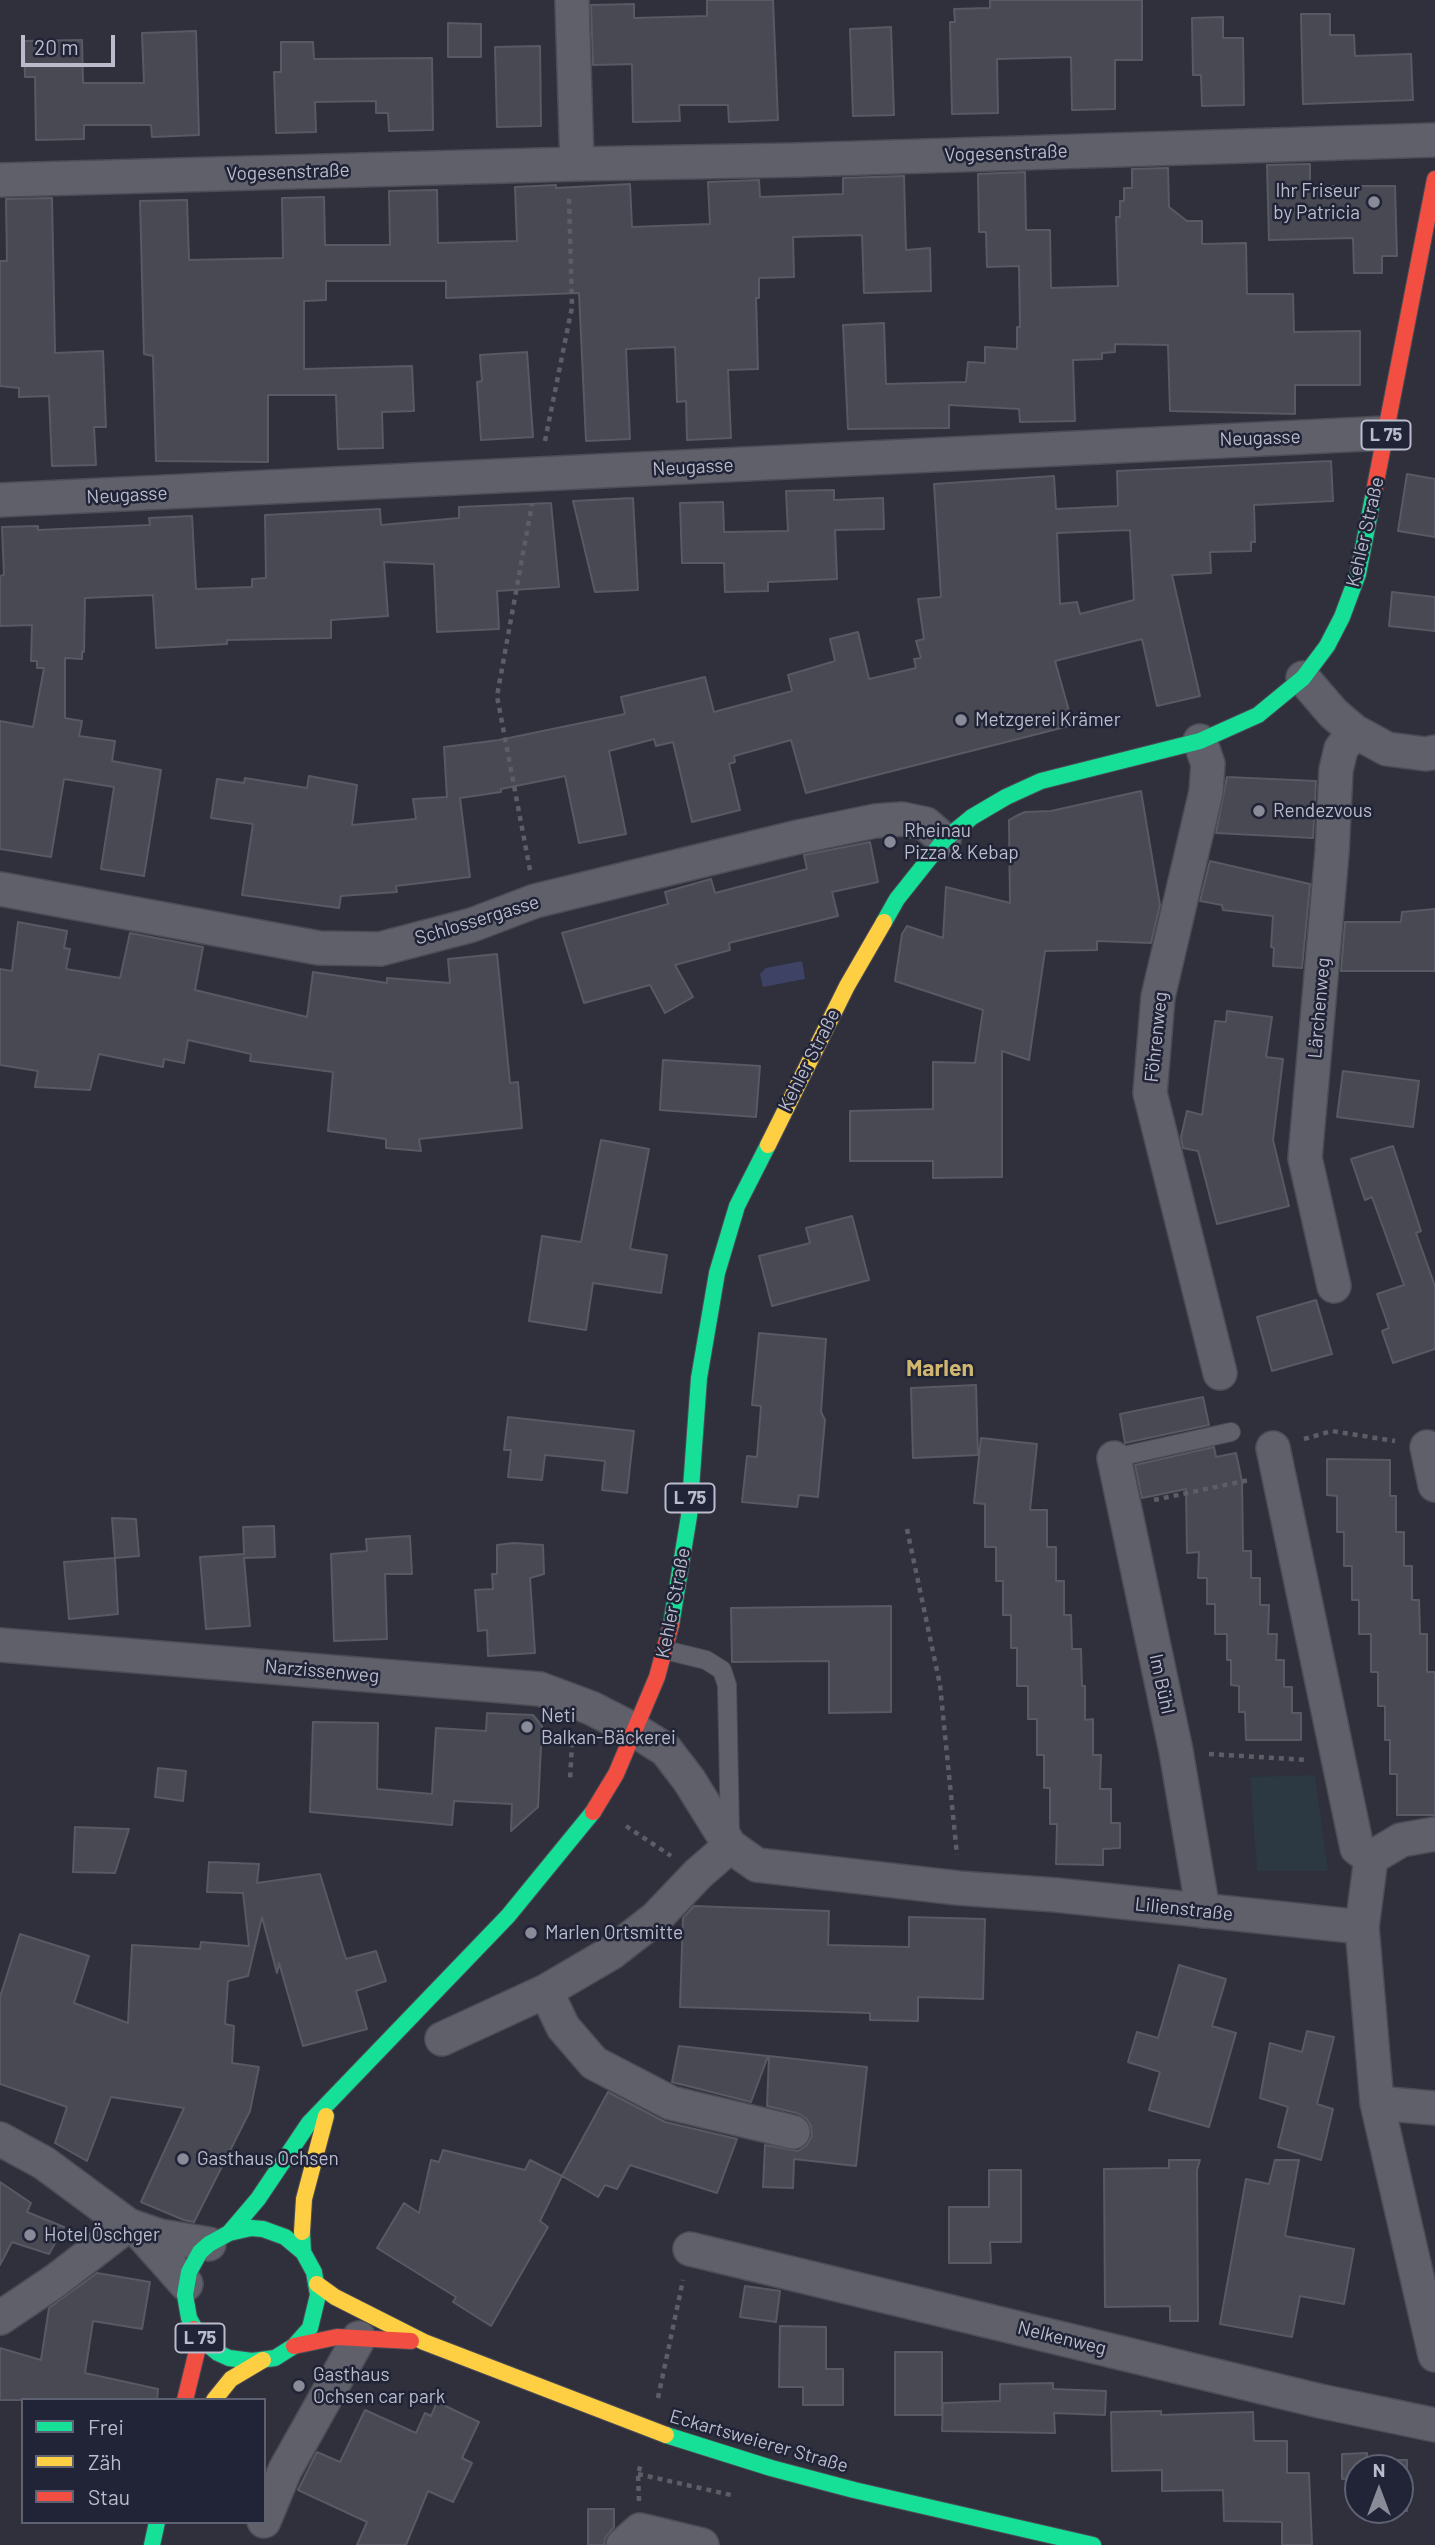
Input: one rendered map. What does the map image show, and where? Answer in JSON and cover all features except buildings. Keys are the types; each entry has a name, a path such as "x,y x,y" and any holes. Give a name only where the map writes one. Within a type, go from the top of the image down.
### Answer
{"main road":[{"name":"Kehler Straße","path":"186,2284 194,2262 258,2199 309,2123 508,1916 597,1807 636,1731 657,1677 671,1625 687,1529 699,1378 717,1273 737,1206 847,986 897,899 944,840 972,817 1041,781 1200,741 1258,715 1303,678 1326,646 1342,617 1358,575 1435,179"},
{"name":"Kehler Straße","path":"295,2346 310,2328 317,2306 317,2284 303,2252 304,2199 332,2097"},
{"path":"219,2239 240,2230 263,2230 285,2237 303,2252"},
{"name":"L 75","path":"185,2398 197,2351 194,2329 186,2307 186,2284"},
{"name":"Eckartsweierer Straße","path":"317,2284 335,2297 424,2342 649,2430 771,2468 854,2490 1093,2545"},
{"name":"L 75","path":"194,2329 200,2338 218,2353 240,2360 275,2358 295,2346"},
{"name":"Eckartsweierer Straße","path":"295,2346 322,2338 424,2342"},
{"name":"L 75","path":"216,2398 231,2379 264,2360"},
{"path":"152,2545 157,2524"}],"street":[{"path":"572,0 572,164"},
{"name":"Vogesenstraße","path":"0,180 797,160 1435,140"},
{"name":"Neugasse","path":"0,500 1387,433"},
{"path":"1303,678 1333,713 1354,731 1387,749 1410,753 1435,752"},
{"name":"Lärchenweg","path":"1334,1286 1306,1158 1332,852 1336,770 1341,749 1354,731"},
{"name":"Föhrenweg","path":"1200,741 1208,764 1206,792 1158,997 1150,1093 1220,1373"},
{"name":"Schlossergasse","path":"0,889 319,948 380,949 472,925 535,901 875,821 902,819 926,824 944,840"},
{"path":"1427,1447 1435,1485"},
{"name":"Im Bühl","path":"1114,1458 1176,1751 1203,1911"},
{"path":"1276,1461 1356,1848 1371,1858"},
{"name":"Narzissenweg","path":"0,1645 540,1689 591,1708 636,1731"},
{"name":"Lilienstraße","path":"636,1731 666,1750 730,1846 757,1865 958,1888 1056,1895 1362,1927"},
{"path":"1371,1858 1401,1840 1435,1834"},
{"path":"442,2039 546,1992 611,1953 656,1918 698,1874 730,1846"},
{"path":"1371,1858 1362,1927 1377,2103 1435,2355"},
{"path":"546,1992 564,2028 594,2063 671,2103 793,2132"},
{"path":"1377,2103 1435,2108"},
{"path":"0,2138 44,2163 133,2227 186,2284"},
{"path":"0,2318 133,2227 219,2239"},
{"name":"Nelkenweg","path":"690,2249 1307,2398 1435,2425"},
{"path":"266,2516 285,2470 359,2338"},
{"path":"254,2545 263,2524"},
{"path":"631,2538 702,2545"}],"lane":[{"path":"1114,1458 1231,1432"},
{"path":"664,1650 706,1660 722,1670 727,1685 730,1846"}],"path":[{"path":"535,901 497,696 572,307 572,164"},
{"path":"1126,1506 1276,1461 1332,1431 1427,1447"},
{"path":"907,1529 940,1685 949,1757 958,1888"},
{"path":"1176,1751 1339,1762"},
{"path":"631,2538 639,2474 690,2249"}],"shaded area":[{"path":"1315,1775 1328,1871 1257,1871 1250,1777"}],"water":[{"path":"802,961 805,979 763,987 760,974 766,968"}],"traffic: fast":[{"path":"884,922 897,899 944,840 972,817 1006,797 1041,781 1200,741 1258,715 1303,678 1327,646 1342,617 1358,574 1374,492"},
{"path":"671,1625 689,1516 699,1378 717,1273 737,1206 768,1145"},
{"path":"229,2233 258,2199 309,2123 508,1916 593,1812"},
{"path":"302,2232 303,2252 314,2272 318,2295 310,2328 294,2346 275,2358 252,2361 229,2358 218,2353 200,2338 189,2318 185,2295 189,2272 200,2252 209,2244 229,2233 251,2228 263,2229 285,2237 303,2252"},
{"path":"666,2435 771,2468 854,2490 1093,2545"},
{"path":"152,2545 157,2524"}],"traffic: slow":[{"path":"768,1145 847,986 884,922"},
{"path":"302,2232 304,2199 326,2116"},
{"path":"317,2284 335,2297 424,2342 666,2435"},
{"path":"216,2398 231,2379 263,2360"}],"traffic: jam":[{"path":"1374,492 1435,179"},
{"path":"593,1812 616,1774 657,1677 671,1625"},
{"path":"185,2398 197,2351 194,2329"},
{"path":"294,2346 337,2337 411,2341"}],"place":[{"name":"Ihr Friseur by Patricia","path":"1374,202"},
{"name":"Metzgerei Krämer","path":"961,720"},
{"name":"Rendezvous","path":"1259,811"},
{"name":"Rheinau Pizza & Kebap","path":"890,842"},
{"name":"Neti Balkan-Bäckerei","path":"527,1727"},
{"name":"Marlen Ortsmitte","path":"531,1933"},
{"name":"Gasthaus Ochsen","path":"183,2159"},
{"name":"Hotel Öschger","path":"30,2235"},
{"name":"Gasthaus Ochsen car park","path":"299,2386"}],"district":[{"name":"Marlen","path":"940,1368"}]}
